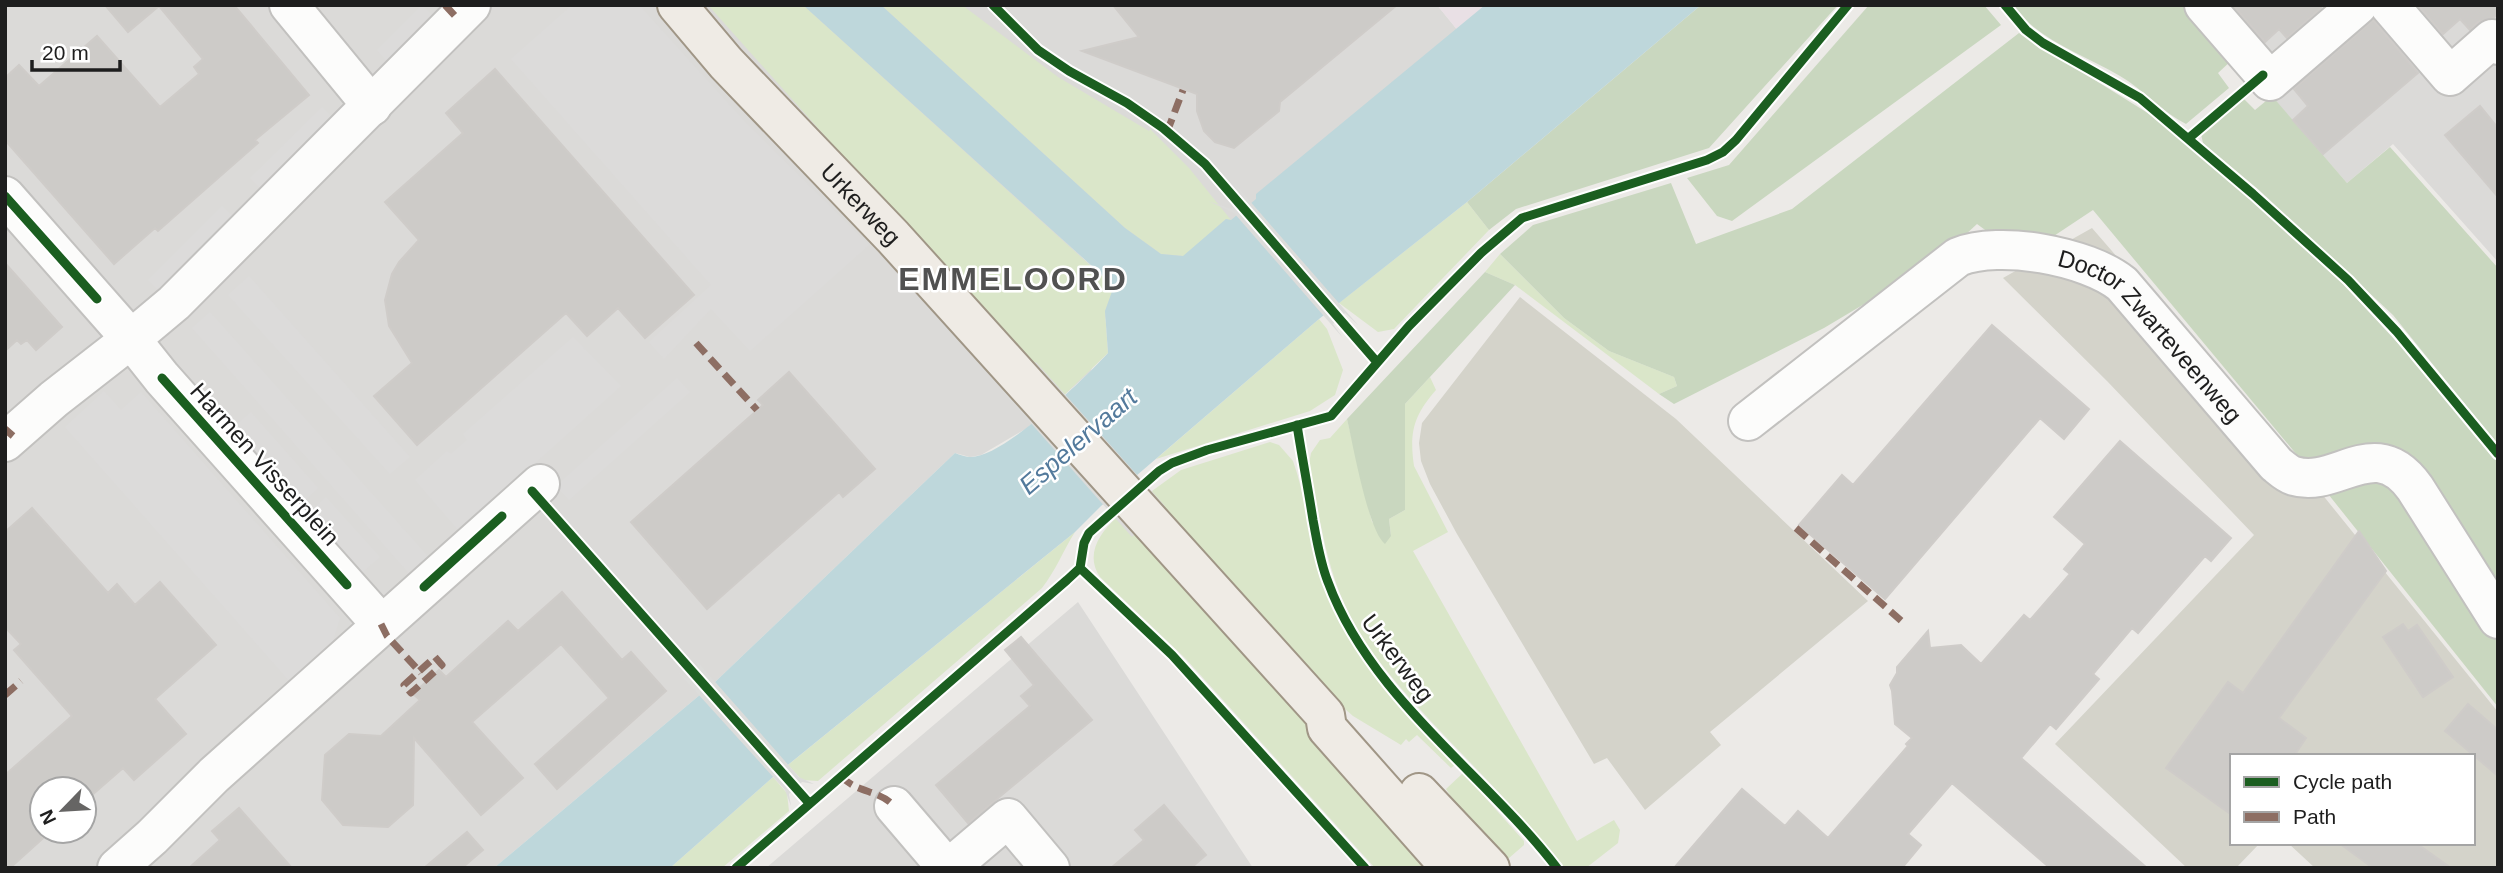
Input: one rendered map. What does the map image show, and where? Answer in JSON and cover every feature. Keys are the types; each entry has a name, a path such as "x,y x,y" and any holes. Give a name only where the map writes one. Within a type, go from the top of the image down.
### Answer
{"main road":[{"name":"Urkerweg","path":"677,5 726,63 893,237 1325,715 1327,728 1451,868"},
{"name":"Urkerweg","path":"1325,715 1340,716 1490,868"}],"street":[{"path":"289,5 372,106"},
{"path":"5,442 174,303 471,5"},
{"path":"2204,5 2270,81 2358,5"},
{"path":"2389,5 2450,76 2496,39"},
{"name":"Harmen Visserplein","path":"5,196 162,378 381,624"},
{"name":"Doctor Zwarteveenweg","path":"1748,421 1958,257 1987,249 2069,259 2109,274 2122,284 2276,464 2290,474 2301,477 2316,476 2372,463 2392,466 2400,471 2415,488 2498,619"},
{"path":"117,868 214,775 540,484"},
{"path":"894,806 948,868 1008,818 1050,868"}],"shaded area":[{"path":"5,5 811,5 1114,287 1091,371 1027,428 981,455 970,457 955,453 714,683 494,868 5,868"},
{"path":"422,5 438,21 392,67 377,50"},
{"path":"572,5 639,5 746,123 869,245 750,351 711,309 664,359 649,342 711,285 511,59"},
{"path":"875,5 1437,5 1459,32 1176,275"},
{"path":"1437,5 1492,5 1459,32"},
{"path":"2192,5 2498,5 2498,262 2393,144 2347,183"},
{"path":"322,107 338,123 266,194 250,178"},
{"path":"222,206 238,221 163,295 148,280"},
{"path":"2092,228 2313,483 2498,712 2498,868 2315,868 2290,845 2475,845 2475,754 2230,754 2230,845 2258,845 2236,868 2187,868 2055,744 2254,535 2107,381 2003,278"},
{"path":"249,276 410,457 390,474 228,295"},
{"path":"1520,297 1676,419 1868,601 1710,732 1721,745 1645,810 1607,758 1594,764 1457,534 1430,484 1421,461 1419,443 1422,423"},
{"path":"210,312 433,562 414,579 192,328"},
{"path":"573,337 621,386 459,531 415,480 447,451 451,454 467,440 463,434"},
{"path":"677,378 690,392 569,500 556,486"},
{"path":"104,391 121,410 141,392 340,618 331,648 291,683 65,427"},
{"path":"251,412 318,488 297,508 229,431"},
{"path":"326,497 380,557 358,576 305,516"},
{"path":"1078,602 1253,868 766,868"}],"green space":[{"path":"708,5 803,5 1114,287 1105,311 1108,353 1060,399"},
{"path":"881,5 962,5 1058,77 1149,131 1150,129 1189,168 1231,220 1226,219 1184,256 1161,254 1125,228"},
{"path":"1701,5 1838,5 1709,148 1516,209 1489,230 1467,202"},
{"path":"1869,5 1984,5 2001,25 1732,221 1717,216 1687,178 1729,165"},
{"path":"2012,5 2186,5 2233,59 2218,73 2229,88 2186,124 2120,76 2048,37"},
{"path":"2019,33 2151,115 2243,192 2344,285 2407,353 2498,461 2498,707 2297,455 2093,210 2022,257 1977,224 1938,260 1824,328 1674,404 1659,394 1677,386 1674,377 1609,351 1564,318 1500,254 1533,225 1671,183 1696,244 1792,209"},
{"path":"2272,96 2347,183 2390,147 2498,268 2498,445 2393,315 2259,190 2203,143 2201,134 2242,97 2255,110"},
{"path":"1467,202 1489,230 1394,329 1378,332 1339,303"},
{"path":"1500,254 1564,318 1609,351 1674,377 1677,386 1659,394 1515,285 1485,272"},
{"path":"1485,272 1515,285 1405,404 1405,510 1389,519 1391,536 1385,544 1367,505 1347,419"},
{"path":"1319,319 1327,329 1343,370 1335,395 1310,411 1156,459"},
{"path":"1430,377 1436,390 1415,425 1412,443 1414,466 1448,532 1413,551 1577,841 1614,820 1620,830 1618,843 1586,868 1564,868 1520,816 1401,688 1364,639 1337,587 1323,535 1309,464 1311,453 1320,440 1330,438 1347,419 1372,522 1391,536 1389,519 1405,510 1405,404"},
{"path":"1270,442 1279,445 1293,461 1321,580 1345,632 1396,702 1455,765 1451,768 1417,735 1409,742 1406,739 1401,745 1353,716 1320,687 1160,510 1152,491 1181,470"},
{"path":"1116,518 1137,532 1438,868 1375,868 1185,658 1100,577 1094,561 1096,545"},
{"path":"1075,532 1042,588 818,781 802,780 788,765"},
{"path":"1463,773 1524,841 1524,845 1501,865 1490,858 1446,789"},
{"path":"773,777 787,793 789,811 722,868 670,868"}],"water":[{"name":"Espelervaart","path":"803,5 881,5 1125,228 1161,254 1183,256 1226,219 1231,220 1256,199 1256,194 1485,5 1701,5 1467,202 1319,319 1101,506 1075,532 773,777 670,868 494,868 714,683 955,453 971,457 985,454 1023,431 1082,380 1108,353 1105,311 1114,286"}],"pier":[{"path":"1234,183 1358,325 1345,313 1333,324 1343,338 1234,213 1208,201 1231,209 1244,197"},
{"path":"1036,362 1165,506 1132,537 1003,392"},
{"path":"694,658 799,777 814,784 802,782 789,794 791,806 785,790 678,672 686,679 699,667"}],"building":[{"path":"105,5 234,5 309,95 255,140 258,143 158,231 155,228 114,264 5,140 5,78 19,65 39,86 97,36 160,107 199,74 194,67 203,59 159,6 128,32"},
{"path":"1113,5 1397,5 1280,102 1279,111 1234,148 1215,142 1204,131 1197,111 1197,94 1082,51 1139,37"},
{"path":"2233,5 2319,5 2321,8 2287,38 2279,29 2265,42"},
{"path":"2418,5 2498,5 2498,13 2493,18 2478,22 2470,30 2460,19 2443,34"},
{"path":"2373,20 2418,73 2323,154 2293,120 2308,106 2294,89"},
{"path":"495,69 694,295 645,338 618,308 587,336 566,313 417,445 374,396 412,363 389,326 385,300 392,274 419,240 385,202 463,133 446,113"},
{"path":"2480,106 2498,128 2498,197 2445,135"},
{"path":"5,263 62,327 36,350 27,340 21,344 17,340 5,351"},
{"path":"1992,325 2089,409 2064,439 2040,418 1885,599 1799,525 1842,475 1853,485"},
{"path":"789,372 875,469 843,497 839,492 707,609 631,522 763,405 758,400"},
{"path":"2120,441 2231,538 2211,561 2205,556 2138,633 2132,628 2093,674 2099,679 2056,729 2050,724 2021,758 2147,868 2050,868 1952,783 1908,834 1921,845 1902,868 1674,868 1742,789 1785,826 1798,811 1828,838 1912,738 1895,724 1890,685 1897,673 1897,667 1928,631 1930,648 1961,645 1981,664 2024,615 2030,620 2070,574 2064,569 2085,544 2054,517"},
{"path":"32,508 108,593 117,584 135,605 160,582 216,645 155,699 186,734 134,780 123,768 98,790 98,775 28,775 28,845 35,845 10,868 5,868 5,775 72,716 14,650 21,644 5,627 5,532"},
{"path":"2359,531 2386,571 2279,718 2306,738 2295,754 2230,754 2230,814 2166,768 2228,682 2243,693"},
{"path":"562,592 622,660 631,652 666,691 557,789 535,764 609,698 561,644 472,722 523,778 481,815 414,738 413,805 388,827 343,825 322,800 325,755 349,734 381,736 420,700 413,694 439,670 446,677 508,621 518,631"},
{"path":"2403,624 2408,631 2417,625 2453,677 2423,697 2383,637"},
{"path":"1021,637 1092,720 968,823 936,785 1030,706 1021,696 1034,685 1005,650"},
{"path":"2468,704 2498,730 2498,776 2475,754 2445,731"},
{"path":"1164,805 1206,855 1191,868 1111,868 1144,840 1135,830"},
{"path":"239,808 292,868 189,868 220,840 212,831"},
{"path":"467,832 483,850 462,868 424,868"},
{"path":"2342,845 2419,845 2451,868 2373,868"}],"marked path":[{"path":"445,5 458,19"},
{"path":"1167,132 1183,90"},
{"path":"696,343 757,410"},
{"path":"5,429 13,436"},
{"path":"1796,528 1905,624"},
{"path":"381,624 387,636 421,673"},
{"path":"435,657 442,665 411,693 404,685 435,657"},
{"path":"5,695 21,681"},
{"path":"841,776 854,786 882,797 894,806"}],"cycle path":[{"path":"993,5 1038,50 1069,71 1127,103 1163,128 1205,164 1376,361"},
{"path":"736,868 1080,568 1084,543 1089,533 1159,471 1172,463 1207,450 1331,416 1409,326 1481,253 1522,218 1707,160 1723,152 1736,140 1848,5"},
{"path":"2005,5 2026,30 2043,43 2140,98 2253,194 2348,280 2397,332 2498,454"},
{"path":"2189,138 2263,75"},
{"path":"5,196 97,299"},
{"path":"162,378 347,585"},
{"path":"1297,425 1321,559 1328,582 1347,623 1371,662 1400,698 1528,833 1557,868"},
{"path":"532,491 809,803"},
{"path":"424,587 502,516"},
{"path":"1080,568 1172,655 1365,868"}],"district":[{"name":"EMMELOORD","path":"1013,279"}]}
